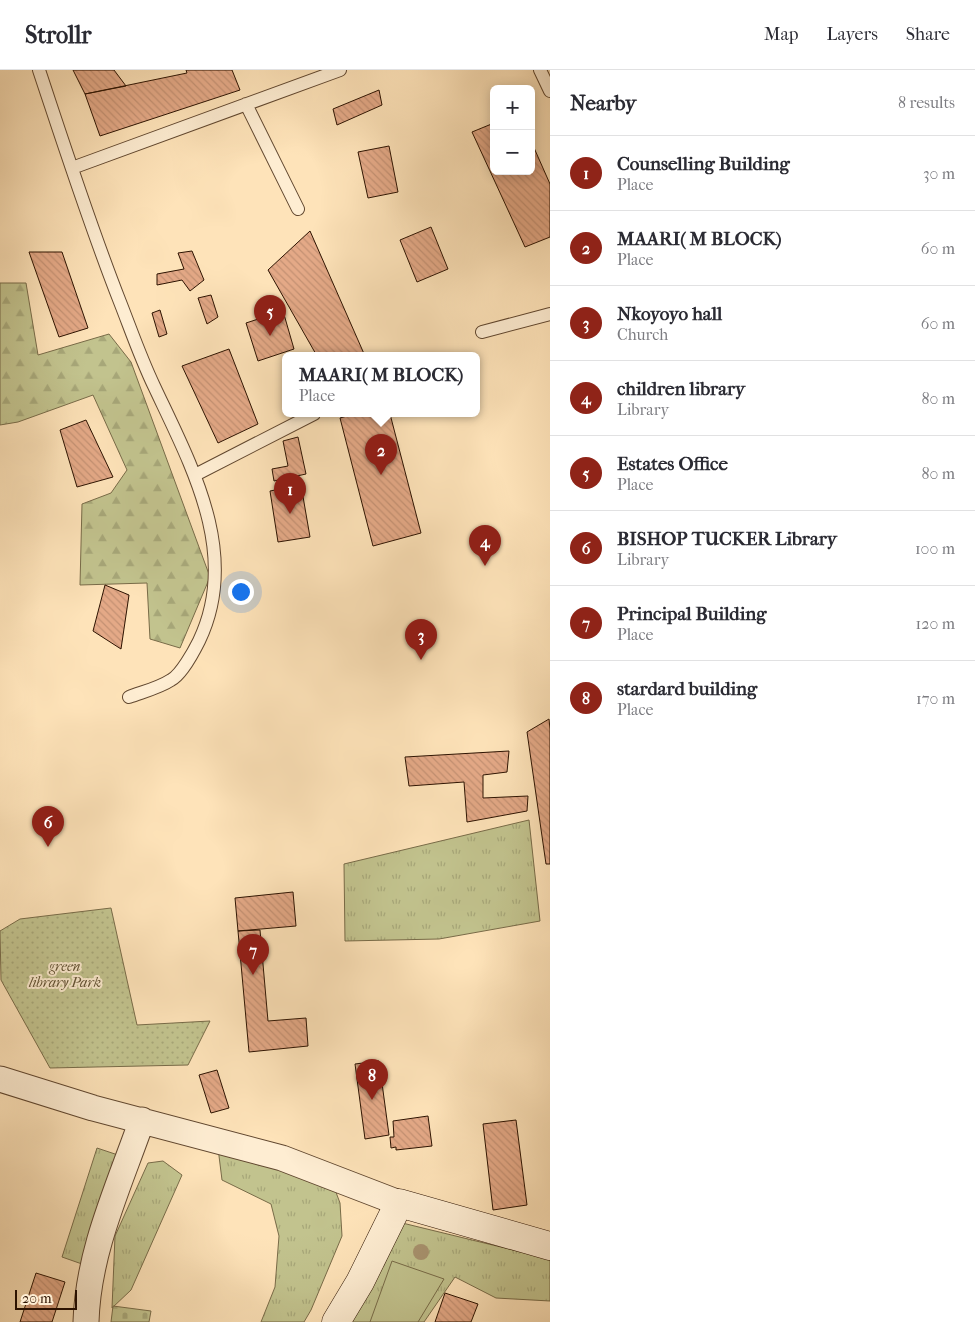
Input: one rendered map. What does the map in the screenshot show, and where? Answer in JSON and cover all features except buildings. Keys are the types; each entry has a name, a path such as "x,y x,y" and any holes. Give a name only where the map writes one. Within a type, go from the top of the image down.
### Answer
{"street":[{"path":"0,1079 93,1108 282,1158 400,1203 550,1246"},
{"path":"86,1322 87,1298 104,1222 142,1120"},
{"path":"336,1322 360,1282 400,1203"}],"lane":[{"path":"39,70 72,168 76,186 142,357 195,475 214,543 214,584 210,619 194,651 172,680 129,697"},
{"path":"72,168 340,70"},
{"path":"540,70 550,91"},
{"path":"246,104 298,209"},
{"path":"482,332 550,314"},
{"path":"195,475 308,417"}],"green space":[{"path":"0,283 26,283 38,355 109,334 131,362 210,577 180,648 150,639 147,583 80,585 82,504 111,493 127,470 93,395 18,422 0,425"},
{"path":"529,820 540,921 439,939 345,941 344,864"},
{"name":"green library Park","path":"111,908 137,1025 210,1021 188,1065 50,1068 1,980 0,931 20,919"},
{"path":"97,1148 118,1155 82,1264 62,1257"},
{"path":"218,1148 334,1187 340,1203 342,1236 311,1310 304,1322 261,1322 275,1287 279,1236 271,1204 222,1180"},
{"path":"163,1161 182,1175 131,1290 112,1308 115,1236 148,1163"},
{"path":"390,1220 550,1259 550,1301 496,1298 455,1277 424,1322 346,1322"},
{"path":"392,1261 444,1279 418,1322 370,1322"},
{"path":"113,1306 151,1311 149,1322 111,1322"}],"place":[{"name":"Estates Office","path":"270,336"},
{"name":"MAARI( M BLOCK)","path":"381,475"},
{"name":"Counselling Building","path":"290,514"},
{"name":"children library","path":"485,566"},
{"name":"Nkoyoyo hall","path":"421,660"},
{"name":"BISHOP TUCKER Library","path":"48,847"},
{"name":"Principal Building","path":"253,975"},
{"name":"stardard building","path":"372,1100"}]}
